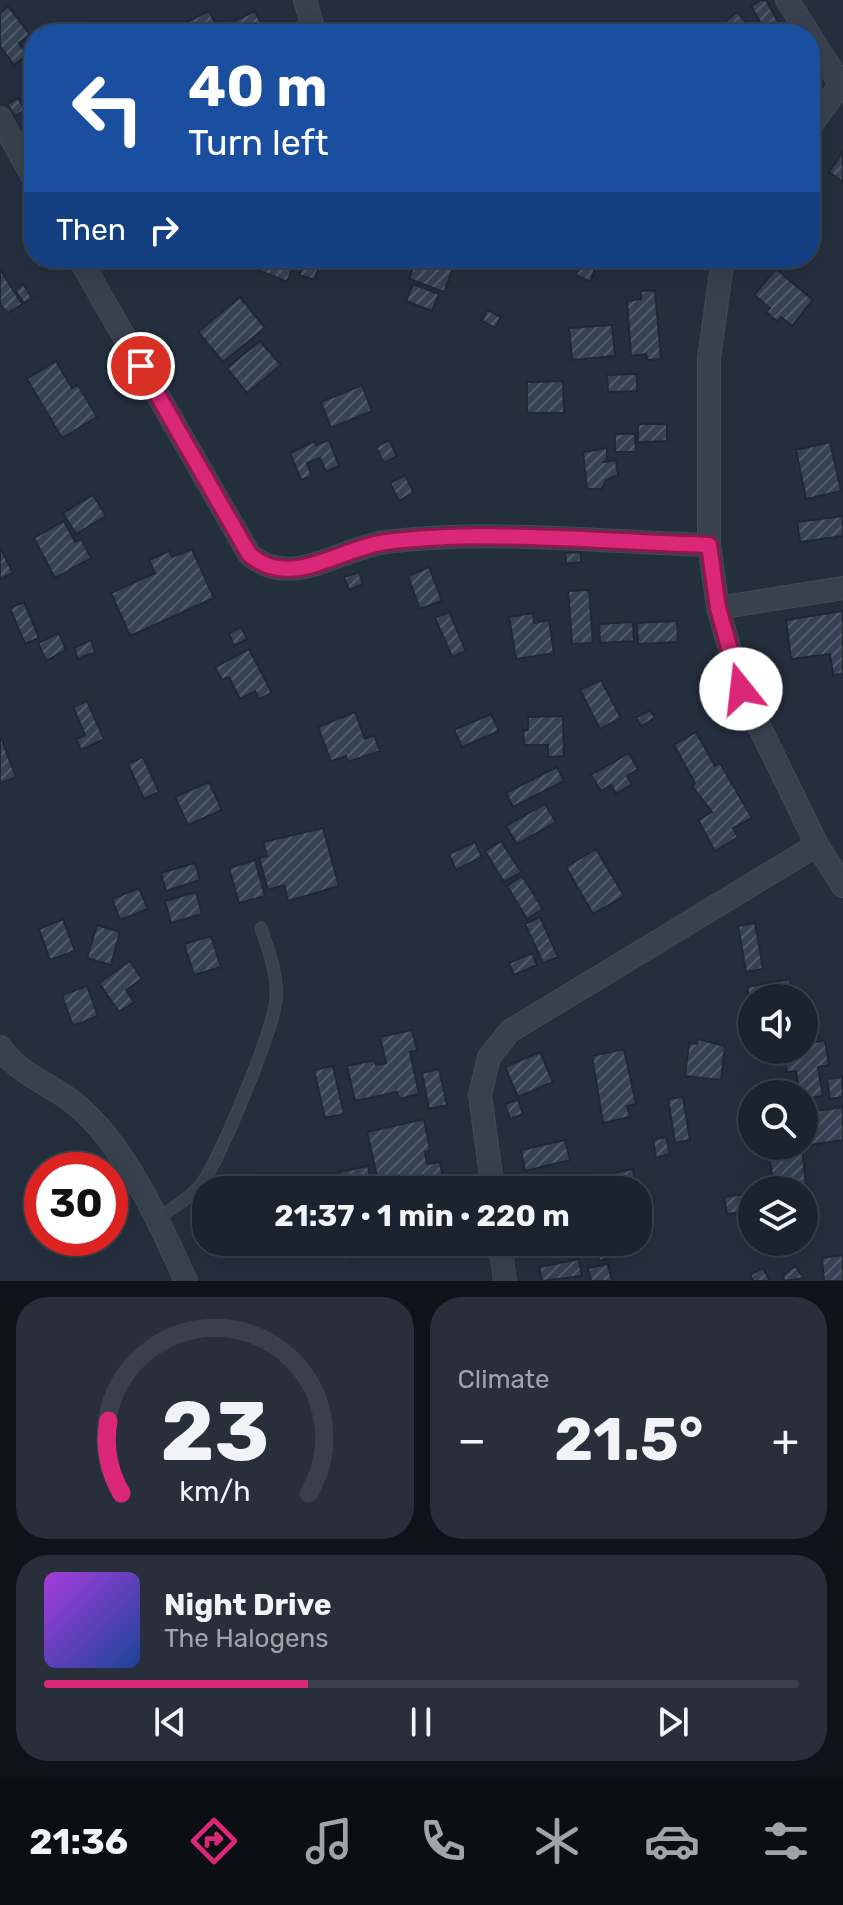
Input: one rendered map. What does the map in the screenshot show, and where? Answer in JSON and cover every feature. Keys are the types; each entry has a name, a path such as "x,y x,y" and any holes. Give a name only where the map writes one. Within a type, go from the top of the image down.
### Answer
{"street":[{"path":"305,0 312,24"},
{"path":"787,0 802,24"},
{"path":"820,51 842,84 820,113"},
{"path":"0,118 24,161"},
{"path":"85,268 249,554 263,567 290,570 383,542 454,538 709,545"},
{"path":"722,268 709,358 709,545 718,608 741,689 817,845 843,886"},
{"path":"718,608 843,588"},
{"path":"491,1176 480,1095 489,1057 510,1031 817,845"},
{"path":"0,1047 36,1080 74,1103 108,1138 157,1220 187,1280"},
{"path":"502,1256 505,1281"}],"lane":[{"path":"157,1220 199,1186 225,1137 266,1035 276,1001 275,972 261,928"}],"building":[{"path":"766,0 779,24 761,24 751,6"},
{"path":"8,6 24,27 24,39 19,43 24,57 14,65 0,46 0,13"},
{"path":"209,11 216,24 182,24"},
{"path":"255,11 262,24 228,24"},
{"path":"737,12 747,24 722,24"},
{"path":"18,98 24,111 15,116 7,104"},
{"path":"843,152 843,182 829,172"},
{"path":"253,268 292,268 287,282"},
{"path":"302,268 319,268 314,280 299,275"},
{"path":"413,268 453,268 444,292 409,279"},
{"path":"579,268 595,269 590,282 576,275"},
{"path":"0,269 22,304 8,313 0,305"},
{"path":"776,269 813,300 792,326 781,317 778,322 766,312 770,308 754,295"},
{"path":"23,284 32,298 24,303 15,290"},
{"path":"413,284 439,294 432,311 406,301"},
{"path":"655,290 661,359 647,360 646,354 631,356 627,301 641,299 641,291"},
{"path":"240,297 265,328 223,362 198,332"},
{"path":"487,310 501,317 495,328 482,321"},
{"path":"612,325 615,356 572,360 569,328"},
{"path":"260,341 281,365 247,393 227,368"},
{"path":"56,361 72,388 78,385 97,417 62,438 27,379"},
{"path":"637,374 637,391 608,392 607,375"},
{"path":"563,381 564,413 527,413 527,382"},
{"path":"362,385 372,411 331,428 321,402"},
{"path":"638,424 667,424 667,441 638,442"},
{"path":"615,434 635,434 636,452 615,452"},
{"path":"329,440 339,466 326,472 320,458 307,463 312,476 301,480 290,453 315,441 316,445"},
{"path":"389,440 397,456 384,463 376,447"},
{"path":"830,442 841,491 806,499 796,450"},
{"path":"607,448 604,462 616,460 618,475 606,480 602,489 587,489 583,452"},
{"path":"405,475 414,493 399,501 390,483"},
{"path":"93,495 106,516 76,534 63,513"},
{"path":"843,516 843,536 800,542 797,522"},
{"path":"64,521 75,542 81,539 91,558 55,578 34,538"},
{"path":"0,547 13,573 0,579"},
{"path":"192,549 214,598 130,636 111,593 155,573 149,560 169,551 172,557"},
{"path":"581,552 581,562 566,564 565,553"},
{"path":"429,567 442,601 420,609 408,576"},
{"path":"359,572 363,584 349,590 344,577"},
{"path":"589,590 593,643 572,644 568,591"},
{"path":"24,602 39,638 25,644 10,608"},
{"path":"843,611 843,674 833,675 830,654 791,659 786,620"},
{"path":"449,612 466,651 452,657 435,618"},
{"path":"533,613 534,623 549,620 554,653 516,659 509,617"},
{"path":"677,621 678,642 638,644 637,623"},
{"path":"633,622 634,641 600,643 599,624"},
{"path":"241,627 247,639 234,646 229,634"},
{"path":"59,633 66,650 46,661 38,643"},
{"path":"91,640 95,652 78,659 74,648"},
{"path":"249,649 272,693 259,699 255,691 240,699 229,677 222,680 215,667"},
{"path":"601,680 621,718 600,729 580,690"},
{"path":"87,701 104,739 81,750 76,739 85,735 73,707"},
{"path":"650,710 655,718 641,726 636,718"},
{"path":"355,712 365,739 374,735 380,751 348,762 346,756 331,761 318,727"},
{"path":"491,714 499,731 462,747 454,730"},
{"path":"563,716 564,756 548,757 548,745 524,745 523,730 528,730 528,717"},
{"path":"696,732 715,766 720,763 752,818 733,828 738,837 715,851 698,820 712,812 692,786 695,783 674,745"},
{"path":"0,735 16,777 0,783"},
{"path":"629,753 638,769 627,776 632,784 616,794 611,785 601,791 591,775"},
{"path":"143,757 159,792 144,799 128,764"},
{"path":"557,767 564,781 513,807 506,793"},
{"path":"209,782 222,810 188,825 175,797"},
{"path":"545,804 556,822 517,844 506,826"},
{"path":"323,828 339,886 288,901 284,885 268,890 259,858 267,856 263,842"},
{"path":"501,841 521,872 504,882 485,851"},
{"path":"475,842 482,857 456,870 449,854"},
{"path":"596,849 624,896 593,914 566,867"},
{"path":"255,860 265,896 239,903 229,868"},
{"path":"195,863 200,880 166,891 161,873"},
{"path":"522,876 543,909 527,919 507,886"},
{"path":"139,888 148,909 120,920 112,899"},
{"path":"196,892 202,914 171,923 165,901"},
{"path":"540,917 558,957 543,963 525,924"},
{"path":"63,919 75,951 50,960 39,929"},
{"path":"755,923 763,969 746,972 738,926"},
{"path":"97,925 120,932 111,965 87,958"},
{"path":"211,936 221,967 194,975 184,944"},
{"path":"532,953 537,965 514,975 509,963"},
{"path":"130,961 142,979 126,990 134,1002 119,1012 99,983"},
{"path":"790,979 791,984 763,984"},
{"path":"87,986 98,1016 73,1026 62,995"},
{"path":"412,1030 417,1050 410,1052 419,1094 399,1099 397,1092 355,1101 347,1066 374,1060 376,1065 386,1063 380,1037"},
{"path":"698,1039 725,1046 721,1080 685,1076 689,1043 697,1044"},
{"path":"825,1040 829,1065 818,1067 823,1096 818,1097 818,1080 797,1080 796,1071 787,1072 786,1064 818,1064 818,1041"},
{"path":"624,1049 636,1104 627,1106 630,1117 603,1123 592,1056"},
{"path":"540,1052 553,1082 518,1097 505,1067"},
{"path":"333,1066 344,1114 325,1118 314,1070"},
{"path":"439,1069 447,1105 429,1109 422,1073"},
{"path":"842,1077 843,1097 830,1099 827,1079"},
{"path":"683,1097 690,1140 675,1143 668,1099"},
{"path":"518,1100 523,1114 510,1119 505,1104"},
{"path":"843,1107 843,1140 818,1144 818,1111"},
{"path":"424,1119 430,1150 425,1152 427,1164 440,1162 443,1176 377,1176 367,1132"},
{"path":"666,1137 670,1154 656,1158 653,1140"},
{"path":"565,1140 570,1160 525,1171 521,1150"},
{"path":"770,1160 803,1160 805,1176 772,1176"},
{"path":"368,1166 370,1176 340,1176 339,1172"},
{"path":"633,1169 634,1176 614,1176 613,1173"},
{"path":"738,1195 738,1213 727,1214 724,1197"},
{"path":"843,1255 843,1281 824,1281 822,1258"},
{"path":"598,1256 613,1256 613,1257 599,1261"},
{"path":"579,1259 582,1276 542,1281 539,1267"},
{"path":"608,1264 612,1281 591,1281 588,1268"},
{"path":"795,1266 804,1278 785,1281 782,1276"},
{"path":"763,1268 770,1281 753,1281 750,1275"}],"route":[{"path":"141,366 249,554 263,567 276,571 290,570 383,542 454,538 709,545 718,608 741,689"}]}
